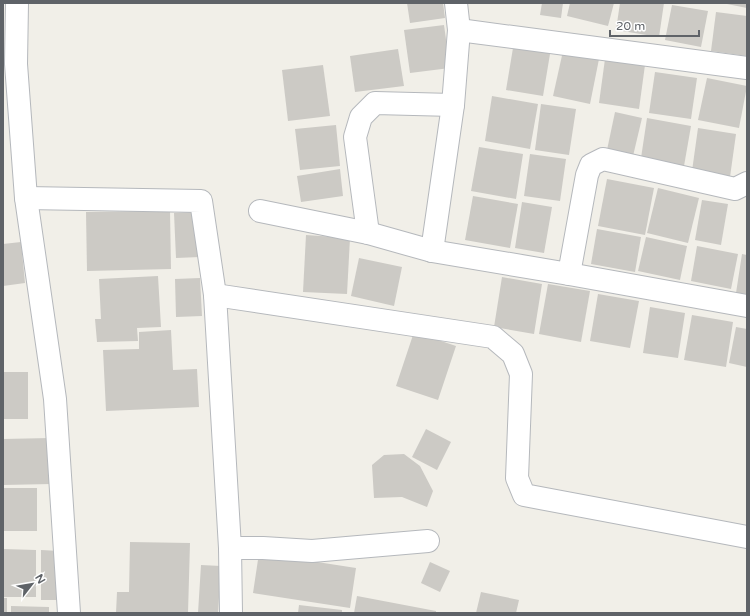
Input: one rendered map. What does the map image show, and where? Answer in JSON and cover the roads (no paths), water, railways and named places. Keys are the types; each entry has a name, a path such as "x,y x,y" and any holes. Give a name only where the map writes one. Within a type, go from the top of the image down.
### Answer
{"street":[{"path":"17,3 16,64 26,198 55,399 68,613"},
{"path":"432,251 453,105 459,30 456,3"},
{"path":"459,30 747,68"},
{"path":"368,233 355,137 361,117 375,103 453,105"},
{"path":"569,274 587,175 591,165 603,159 735,189 747,183"},
{"path":"26,198 201,201 215,295 230,548 231,613"},
{"path":"260,211 368,233 432,251 747,306"},
{"path":"215,295 493,337 513,354 521,374 516,478 524,495 747,537"},
{"path":"230,548 263,548 312,551 428,541"}]}
